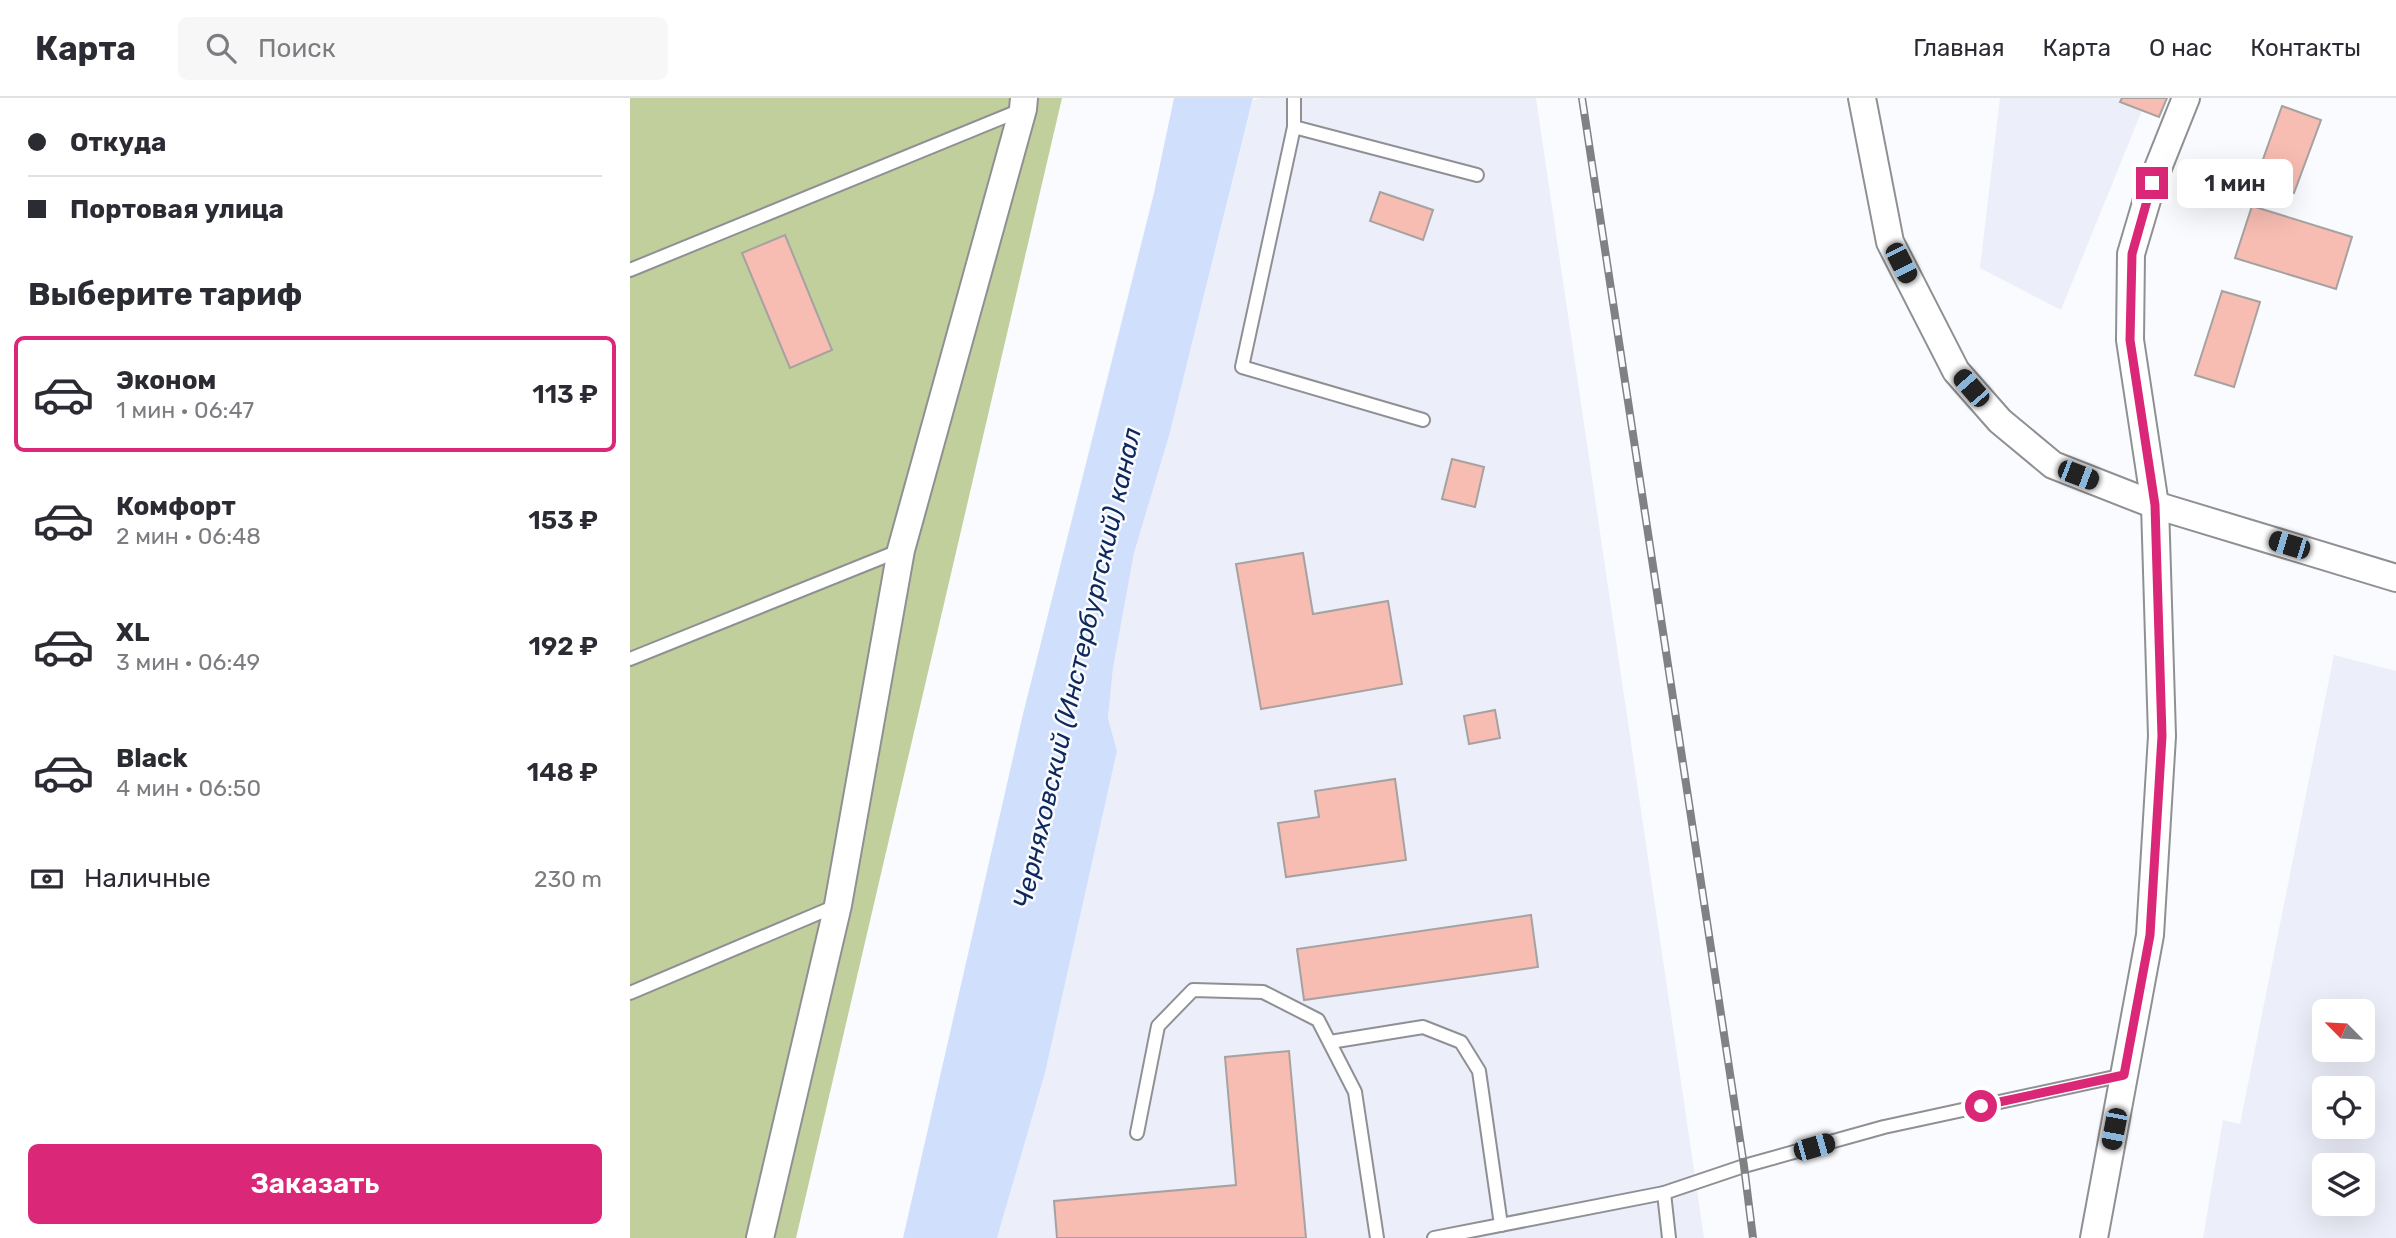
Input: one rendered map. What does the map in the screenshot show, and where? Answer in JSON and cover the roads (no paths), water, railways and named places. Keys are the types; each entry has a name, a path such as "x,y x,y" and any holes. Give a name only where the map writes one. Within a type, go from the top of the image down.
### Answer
{"street":[{"path":"1862,98 1891,242 1956,371 2000,421 2053,465 2155,505 2396,578"},
{"path":"2094,1238 2150,935 2162,736 2155,505 2130,340 2132,254 2152,183 2186,98"},
{"path":"760,1238 838,905 901,550 1024,103"}],"lane":[{"path":"1294,98 1294,127 1242,367 1423,420"},
{"path":"630,270 1024,103"},
{"path":"1294,127 1477,174"},
{"path":"630,659 901,550"},
{"path":"630,993 838,905"},
{"path":"1137,1133 1158,1026 1193,990 1263,992 1318,1020 1355,1092 1377,1238"},
{"path":"1329,1042 1423,1027 1461,1042 1479,1071 1501,1225"},
{"path":"1434,1238 1664,1194 1744,1166 1884,1127 2124,1075"},
{"path":"1664,1194 1669,1238"}],"water":[{"name":"Черняховский (Инстербургский) канал","path":"1174,98 1253,98 1169,436 1134,553 1113,668 1108,718 1117,751 1045,1073 997,1238 903,1238 1023,714 1154,193"}],"railway":[{"path":"1582,98 1753,1238"}]}
